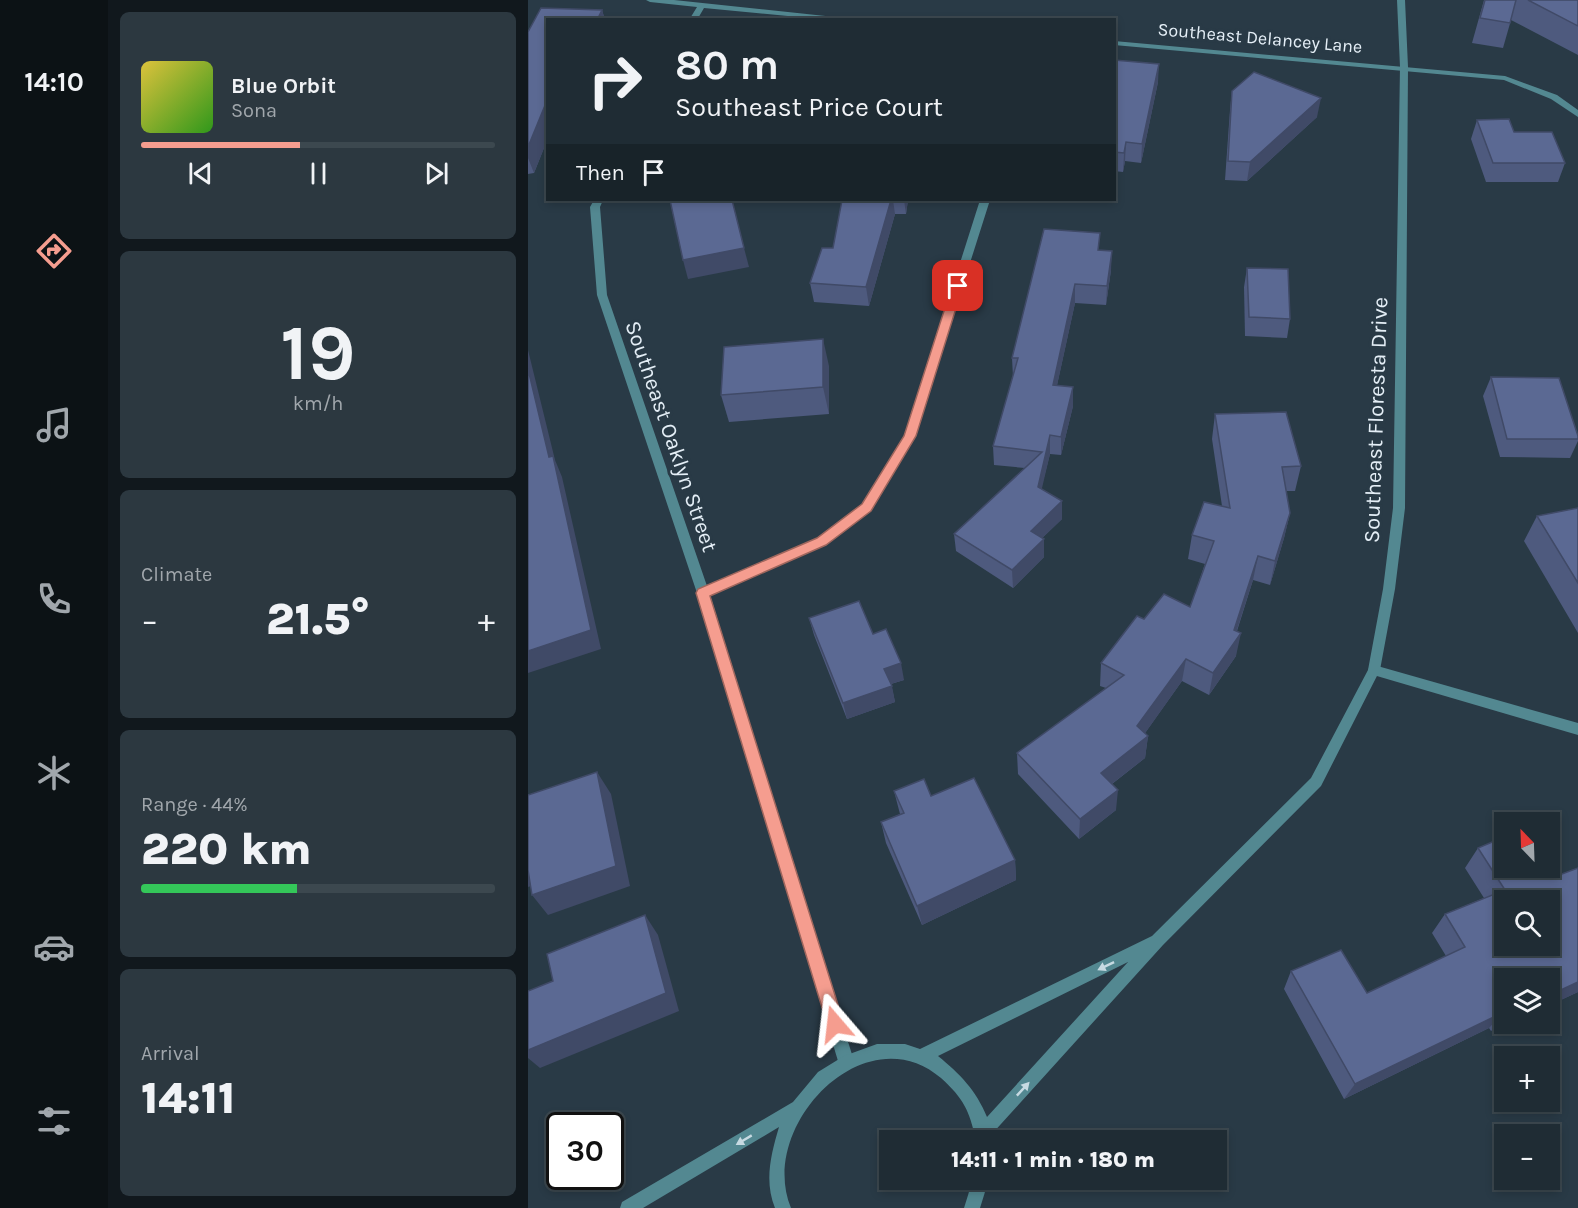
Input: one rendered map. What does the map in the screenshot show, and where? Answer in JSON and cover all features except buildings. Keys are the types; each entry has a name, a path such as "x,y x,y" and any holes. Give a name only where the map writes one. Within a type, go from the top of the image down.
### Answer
{"street":[{"path":"650,0 838,18"},
{"name":"Southeast Floresta Drive","path":"988,1130 1158,940 1316,782 1374,670 1389,589 1399,508 1404,67 1401,0"},
{"path":"694,18 702,5"},
{"name":"Southeast Delancey Lane","path":"1116,43 1404,67 1505,78 1554,97 1578,114"},
{"name":"Southeast Oaklyn Street","path":"598,201 595,207 602,295 703,593 846,1061"},
{"path":"703,593 822,542 866,508 910,436 985,201"},
{"path":"1374,670 1578,729"},
{"name":"Southeast Floresta Drive","path":"921,1057 1158,940"},
{"path":"783,1208 776,1172 781,1139 794,1109 808,1090 826,1073 846,1061 872,1053 897,1052 921,1057 949,1072 971,1099 981,1130"},
{"path":"628,1208 794,1109"},
{"path":"973,1207 978,1190"}],"route":[{"path":"835,1024 703,593 822,542 866,508 910,436 958,286"}]}
